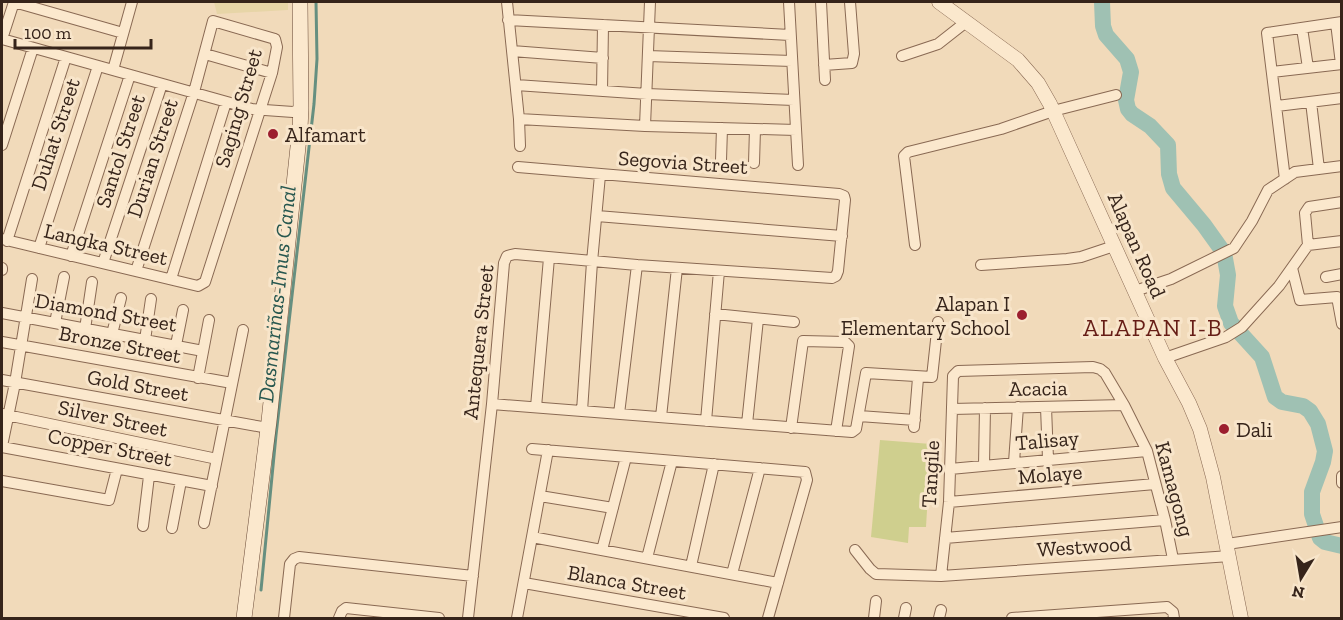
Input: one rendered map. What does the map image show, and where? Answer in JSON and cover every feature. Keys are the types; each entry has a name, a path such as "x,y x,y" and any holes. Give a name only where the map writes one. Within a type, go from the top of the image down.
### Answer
{"main road":[{"path":"244,618 268,428 301,109 300,2"}],"street":[{"path":"123,33 14,2 2,39 226,102 293,112 301,109"},
{"path":"113,70 132,2"},
{"path":"507,2 520,146"},
{"path":"645,126 650,2"},
{"path":"789,2 798,165"},
{"path":"812,2 822,2 825,80"},
{"path":"824,64 852,63 854,54 850,2"},
{"name":"Alapan Road","path":"939,2 1018,60 1038,83 1053,111 1165,358 1190,403 1200,429 1213,477 1241,618"},
{"path":"508,20 790,35"},
{"name":"Saging Street","path":"194,92 213,21 275,39 277,47 272,73 205,282 202,285"},
{"path":"902,56 938,44 966,22"},
{"path":"1272,72 1341,64 1339,22 1268,31 1266,34 1285,179"},
{"path":"602,91 603,25"},
{"path":"1302,28 1308,68"},
{"path":"2,145 33,48"},
{"path":"512,51 603,58"},
{"path":"205,54 272,73"},
{"path":"648,56 792,62"},
{"path":"4,240 66,57"},
{"name":"Duhat Street","path":"39,248 98,66"},
{"path":"71,256 130,75"},
{"name":"Santol Street","path":"103,263 162,84"},
{"path":"516,85 647,94 794,100"},
{"name":"Durian Street","path":"136,271 194,92"},
{"path":"915,245 904,156 906,154 1116,95"},
{"path":"1277,106 1341,98"},
{"path":"171,279 226,102"},
{"path":"1311,102 1319,169"},
{"path":"519,119 645,126 796,130"},
{"path":"721,160 722,128"},
{"path":"754,163 755,129"},
{"path":"1135,291 1171,279 1234,248 1252,221 1268,190 1295,172 1341,166"},
{"name":"Segovia Street","path":"518,167 839,194 844,196 845,200 842,236"},
{"path":"582,411 600,175"},
{"path":"1165,358 1226,337 1242,327 1279,286 1308,245 1306,210 1309,207 1341,202"},
{"path":"597,216 842,236"},
{"name":"Antequera Street","path":"468,618 492,404 504,263 507,256 515,254 832,278 836,276 842,236"},
{"name":"Langka Street","path":"4,240 198,286 202,285"},
{"path":"1308,245 1341,242"},
{"path":"981,266 1067,260 1114,246"},
{"path":"536,407 549,258"},
{"path":"619,414 637,265"},
{"path":"661,417 677,268"},
{"path":"1292,268 1300,300 1337,297 1341,324"},
{"path":"705,421 719,271"},
{"path":"1326,277 1341,274"},
{"path":"55,323 64,278"},
{"path":"2,446 5,415 15,383 32,279"},
{"path":"85,328 92,282"},
{"path":"112,334 121,298"},
{"path":"145,340 151,299"},
{"path":"176,345 183,310"},
{"name":"Diamond Street","path":"2,313 203,351"},
{"path":"715,314 794,322"},
{"path":"747,424 758,319"},
{"path":"198,378 209,320"},
{"path":"492,404 836,432 855,431 866,373 929,379 933,375 938,322"},
{"path":"204,523 243,330"},
{"name":"Bronze Street","path":"2,342 232,383"},
{"path":"790,428 803,342 845,342 849,346 836,432"},
{"name":"Kamagong","path":"955,372 1071,368 1100,369 1105,373 1125,405 1147,452 1173,559"},
{"name":"Tangile","path":"941,576 948,502 955,372"},
{"path":"859,416 915,423 918,378"},
{"name":"Gold Street","path":"2,380 268,428"},
{"name":"Acacia","path":"952,409 1125,405"},
{"path":"1046,406 1048,459"},
{"path":"1014,462 1018,407"},
{"path":"984,465 985,408"},
{"name":"Silver Street","path":"5,415 217,459"},
{"name":"Copper Street","path":"2,446 149,476 212,486"},
{"path":"532,449 805,472 807,475 768,618"},
{"path":"517,618 548,450"},
{"name":"Talisay","path":"950,469 1147,452"},
{"path":"602,550 626,457"},
{"path":"647,558 672,461"},
{"path":"691,566 714,465"},
{"path":"732,574 760,468"},
{"path":"2,481 109,500 117,469"},
{"path":"143,526 149,476"},
{"path":"1341,476 1341,483"},
{"path":"172,528 181,481"},
{"name":"Molaye","path":"948,502 1155,484"},
{"path":"540,496 613,508"},
{"path":"945,538 1165,520"},
{"name":"Westwood","path":"855,550 876,574 941,576 1173,559 1228,550 1305,531 1341,527"},
{"path":"532,537 778,583"},
{"path":"284,618 290,564 299,557 473,576"},
{"name":"Blanca Street","path":"524,583 724,618"},
{"path":"874,618 876,602"},
{"path":"1012,618 1167,607 1173,612 1174,618"},
{"path":"339,618 346,608 439,618"}],"shaded area":[{"path":"214,2 288,2 288,10 217,14"}],"green space":[{"path":"880,440 931,444 926,527 909,527 908,543 871,537"}],"waterway":[{"name":"Dasmariñas-Imus Canal","path":"261,590 276,435 314,104 317,59 316,2"},
{"path":"1102,2 1103,26 1106,35 1127,59 1131,72 1126,100 1128,109 1150,126 1168,145 1169,174 1173,188 1224,253 1228,275 1225,306 1231,323 1262,357 1275,397 1282,402 1303,406 1310,411 1318,424 1325,451 1312,492 1312,514 1320,538 1325,542 1342,546"}],"place":[{"name":"Alfamart","path":"273,134"},
{"name":"Alapan I Elementary School","path":"1022,315"},
{"name":"Dali","path":"1224,429"}],"district":[{"name":"ALAPAN I-B","path":"1153,327"}]}
